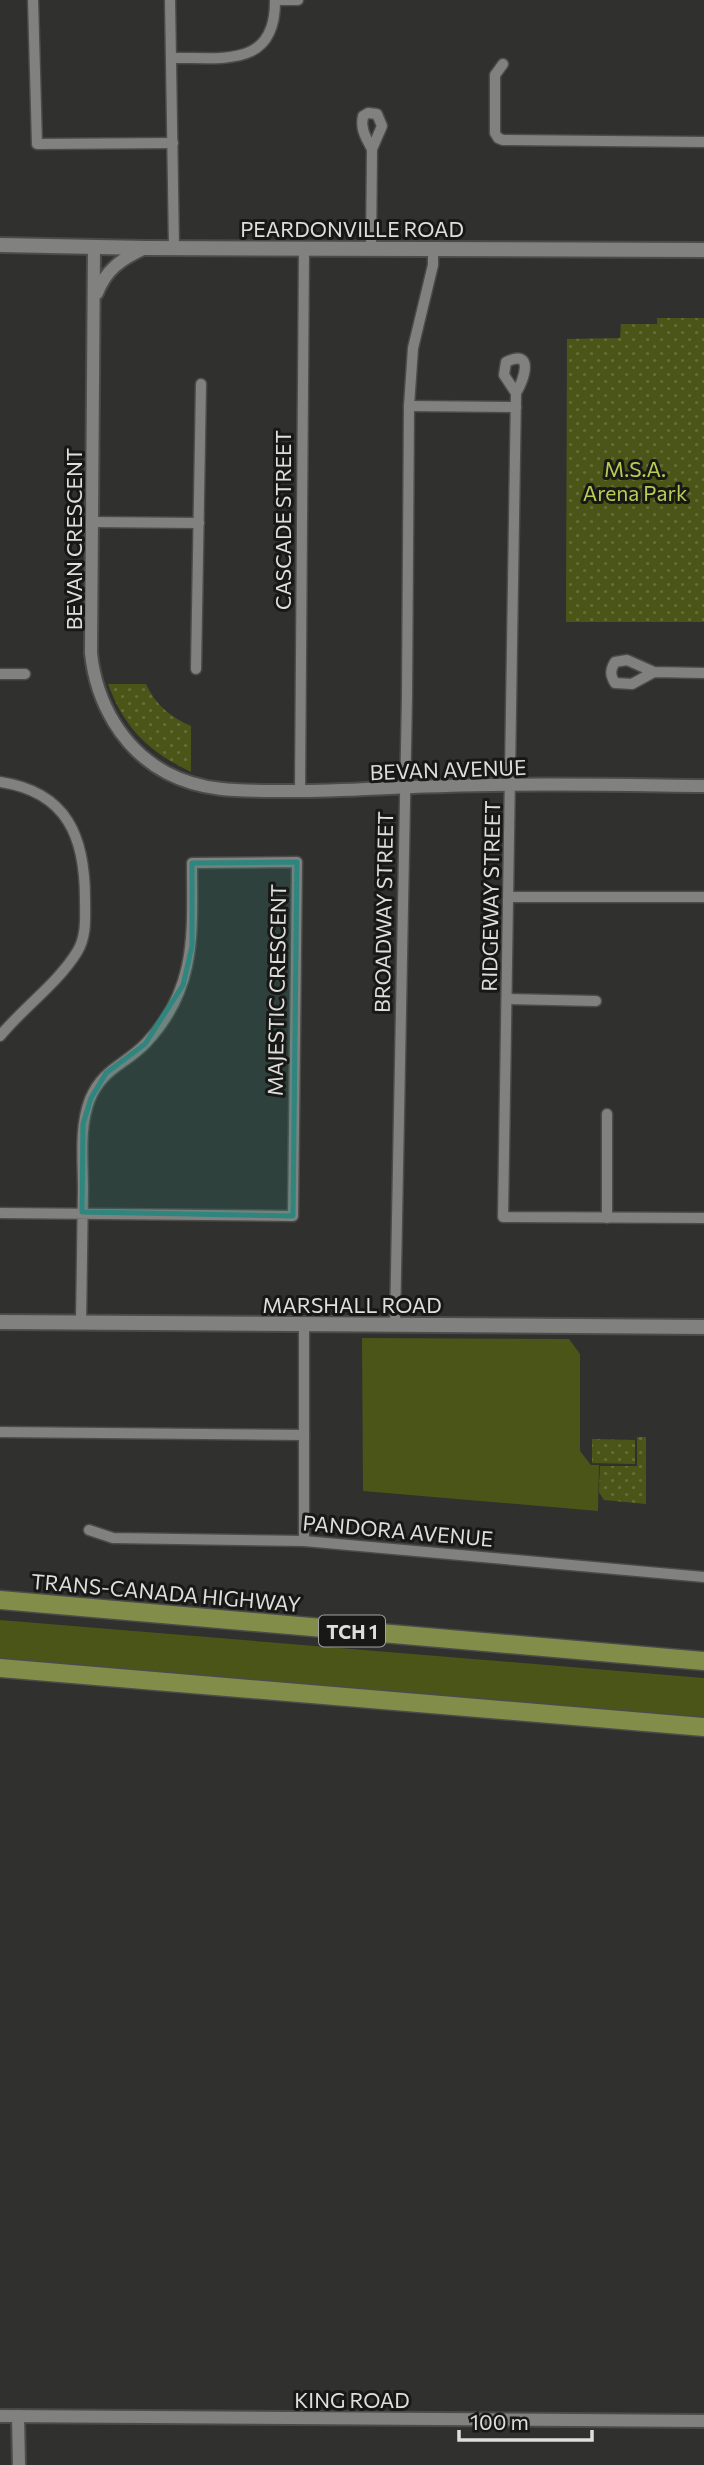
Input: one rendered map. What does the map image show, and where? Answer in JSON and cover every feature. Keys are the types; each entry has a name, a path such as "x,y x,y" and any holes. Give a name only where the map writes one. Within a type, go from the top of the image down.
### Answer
{"highway":[{"name":"TRANS-CANADA HIGHWAY","path":"0,1601 704,1661"},
{"path":"0,1668 704,1727"}],"main road":[{"name":"PEARDONVILLE ROAD","path":"0,245 704,250"},
{"name":"MARSHALL ROAD","path":"0,1322 704,1327"}],"street":[{"path":"33,0 37,144 173,143"},
{"path":"170,0 174,247"},
{"path":"172,58 226,58 248,54 267,38 275,18 275,0 298,0"},
{"path":"503,64 495,75 495,133 503,140 704,142"},
{"path":"371,249 372,149"},
{"name":"BEVAN CRESCENT","path":"94,247 91,653 96,683 101,698 124,737 143,758 194,785"},
{"path":"94,299 102,282 115,265 124,257 146,248"},
{"name":"CASCADE STREET","path":"300,792 303,249"},
{"name":"BROADWAY STREET","path":"395,1325 409,406 412,348 433,265 433,249"},
{"path":"197,669 201,384"},
{"name":"RIDGEWAY STREET","path":"516,393 503,1217 607,1217"},
{"path":"409,406 516,407"},
{"path":"92,522 199,523"},
{"path":"653,672 704,673"},
{"path":"0,674 25,674"},
{"path":"0,782 32,791 57,807 77,835 85,868 85,927 76,953 1,1033"},
{"name":"BEVAN AVENUE","path":"194,785 226,791 300,792 511,785 704,786"},
{"name":"MAJESTIC CRESCENT","path":"81,1323 82,1212 83,1124 90,1098 106,1073 145,1044 164,1020 183,985 192,946 192,863 297,863 293,1216 82,1212"},
{"path":"509,897 704,897"},
{"path":"507,999 596,1001"},
{"path":"607,1114 607,1217 704,1218"},
{"path":"0,1213 82,1212"},
{"path":"304,1325 304,1541"},
{"path":"0,1432 304,1435"},
{"name":"PANDORA AVENUE","path":"89,1530 114,1538 304,1541 704,1577"},
{"name":"KING ROAD","path":"0,2416 704,2421"},
{"path":"18,2417 19,2465"}],"highlighted area":[{"path":"297,862 293,1216 82,1212 83,1124 91,1098 106,1073 145,1044 183,985 192,946 192,863"}],"green space":[{"name":"M.S.A. Arena Park","path":"657,318 704,318 704,622 566,622 567,339 620,338 621,324 657,324"},
{"path":"108,684 146,684 164,709 191,726 191,772 162,756 140,737 122,714"},
{"path":"362,1338 569,1339 580,1354 580,1451 591,1465 599,1465 598,1511 363,1491"},
{"path":"637,1437 646,1437 646,1504 604,1500 599,1492 600,1466 637,1466"},
{"path":"592,1439 635,1440 635,1464 592,1463"},
{"path":"0,1620 704,1678 704,1717 0,1661"}]}
